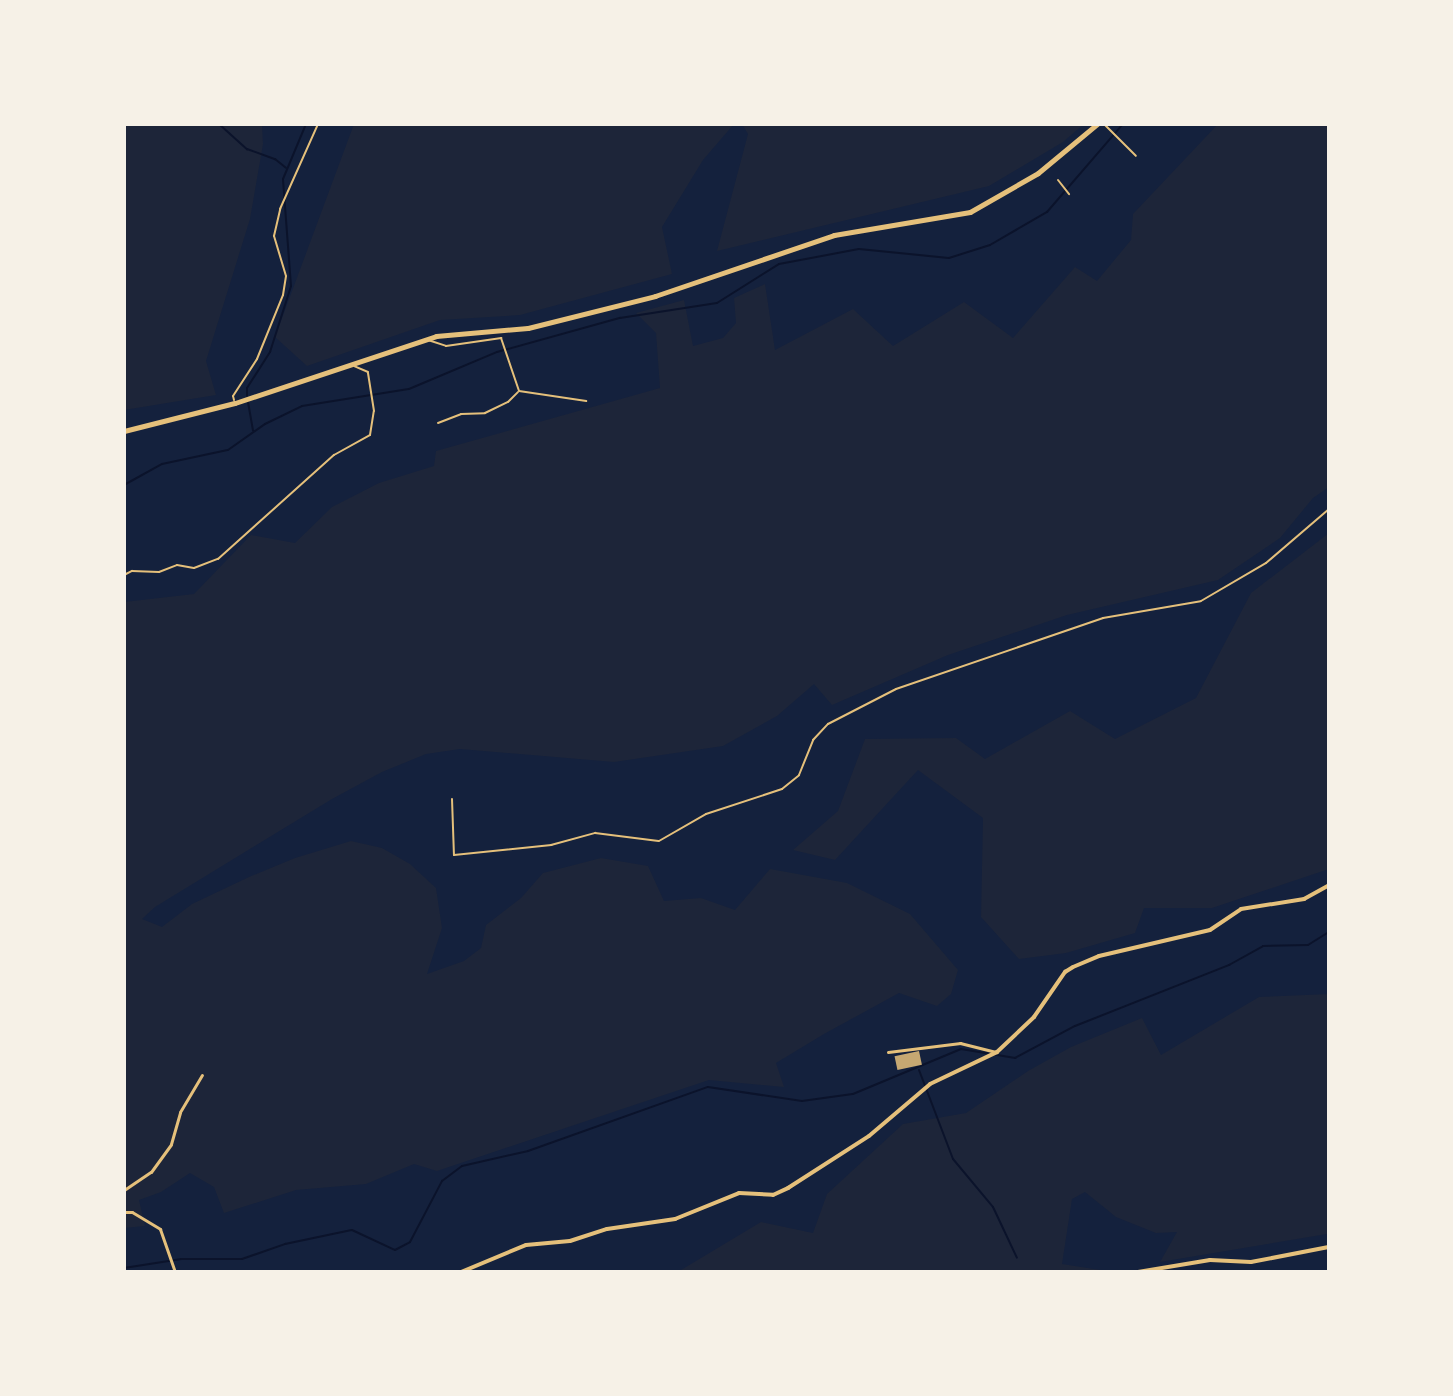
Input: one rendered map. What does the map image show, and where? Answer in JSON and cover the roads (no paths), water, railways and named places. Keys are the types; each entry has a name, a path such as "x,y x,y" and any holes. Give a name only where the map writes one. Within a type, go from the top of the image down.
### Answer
{"main road":[{"path":"124,431 236,403 427,339 528,328 655,296 834,235 970,212 1038,173 1097,124"}],"street":[{"path":"461,1272 526,1245 570,1241 607,1229 675,1219 739,1193 773,1195 869,1136 930,1084 997,1052 1034,1017 1065,972 1073,967 1099,956 1210,930 1241,909 1304,899 1329,885"},
{"path":"888,1052 960,1043 997,1052"},
{"path":"124,1190 151,1172 171,1144 180,1112 202,1075"},
{"path":"124,1212 132,1212 160,1229 175,1272"},
{"path":"1138,1272 1210,1260 1251,1262 1329,1247"}],"lane":[{"path":"236,403 233,396 257,359 283,295 286,276 274,236 280,209 318,124"},
{"path":"1104,124 1136,156"},
{"path":"1058,180 1069,194"},
{"path":"427,339 446,346 501,338 519,391"},
{"path":"124,575 132,571 159,572 177,565 194,568 218,559 334,455 370,435 374,411 368,372 350,364"},
{"path":"519,391 586,401"},
{"path":"438,423 461,414 485,413 508,402 519,391"},
{"path":"452,799 454,855 551,845 595,833 659,841 706,814 736,807 782,789 799,775 813,740 828,724 896,689 1103,618 1201,601 1266,563 1329,509"}],"waterway":[{"path":"219,124 247,149 275,159 286,168"},
{"path":"247,396 247,388 270,352 291,286 283,179 306,124"},
{"path":"124,485 162,464 228,450 265,424 302,406 409,389 497,352 620,318 717,303 779,264 859,249 949,258 990,245 1047,212 1123,124"},
{"path":"248,402 253,431"},
{"path":"124,1268 181,1259 242,1259 285,1244 352,1230 395,1250 410,1242 442,1181 462,1166 528,1151 708,1087 802,1101 853,1094 961,1049 1015,1058 1075,1026 1229,965 1263,946 1308,945 1329,932"},
{"path":"919,1070 953,1159 993,1207 1017,1258"}]}
